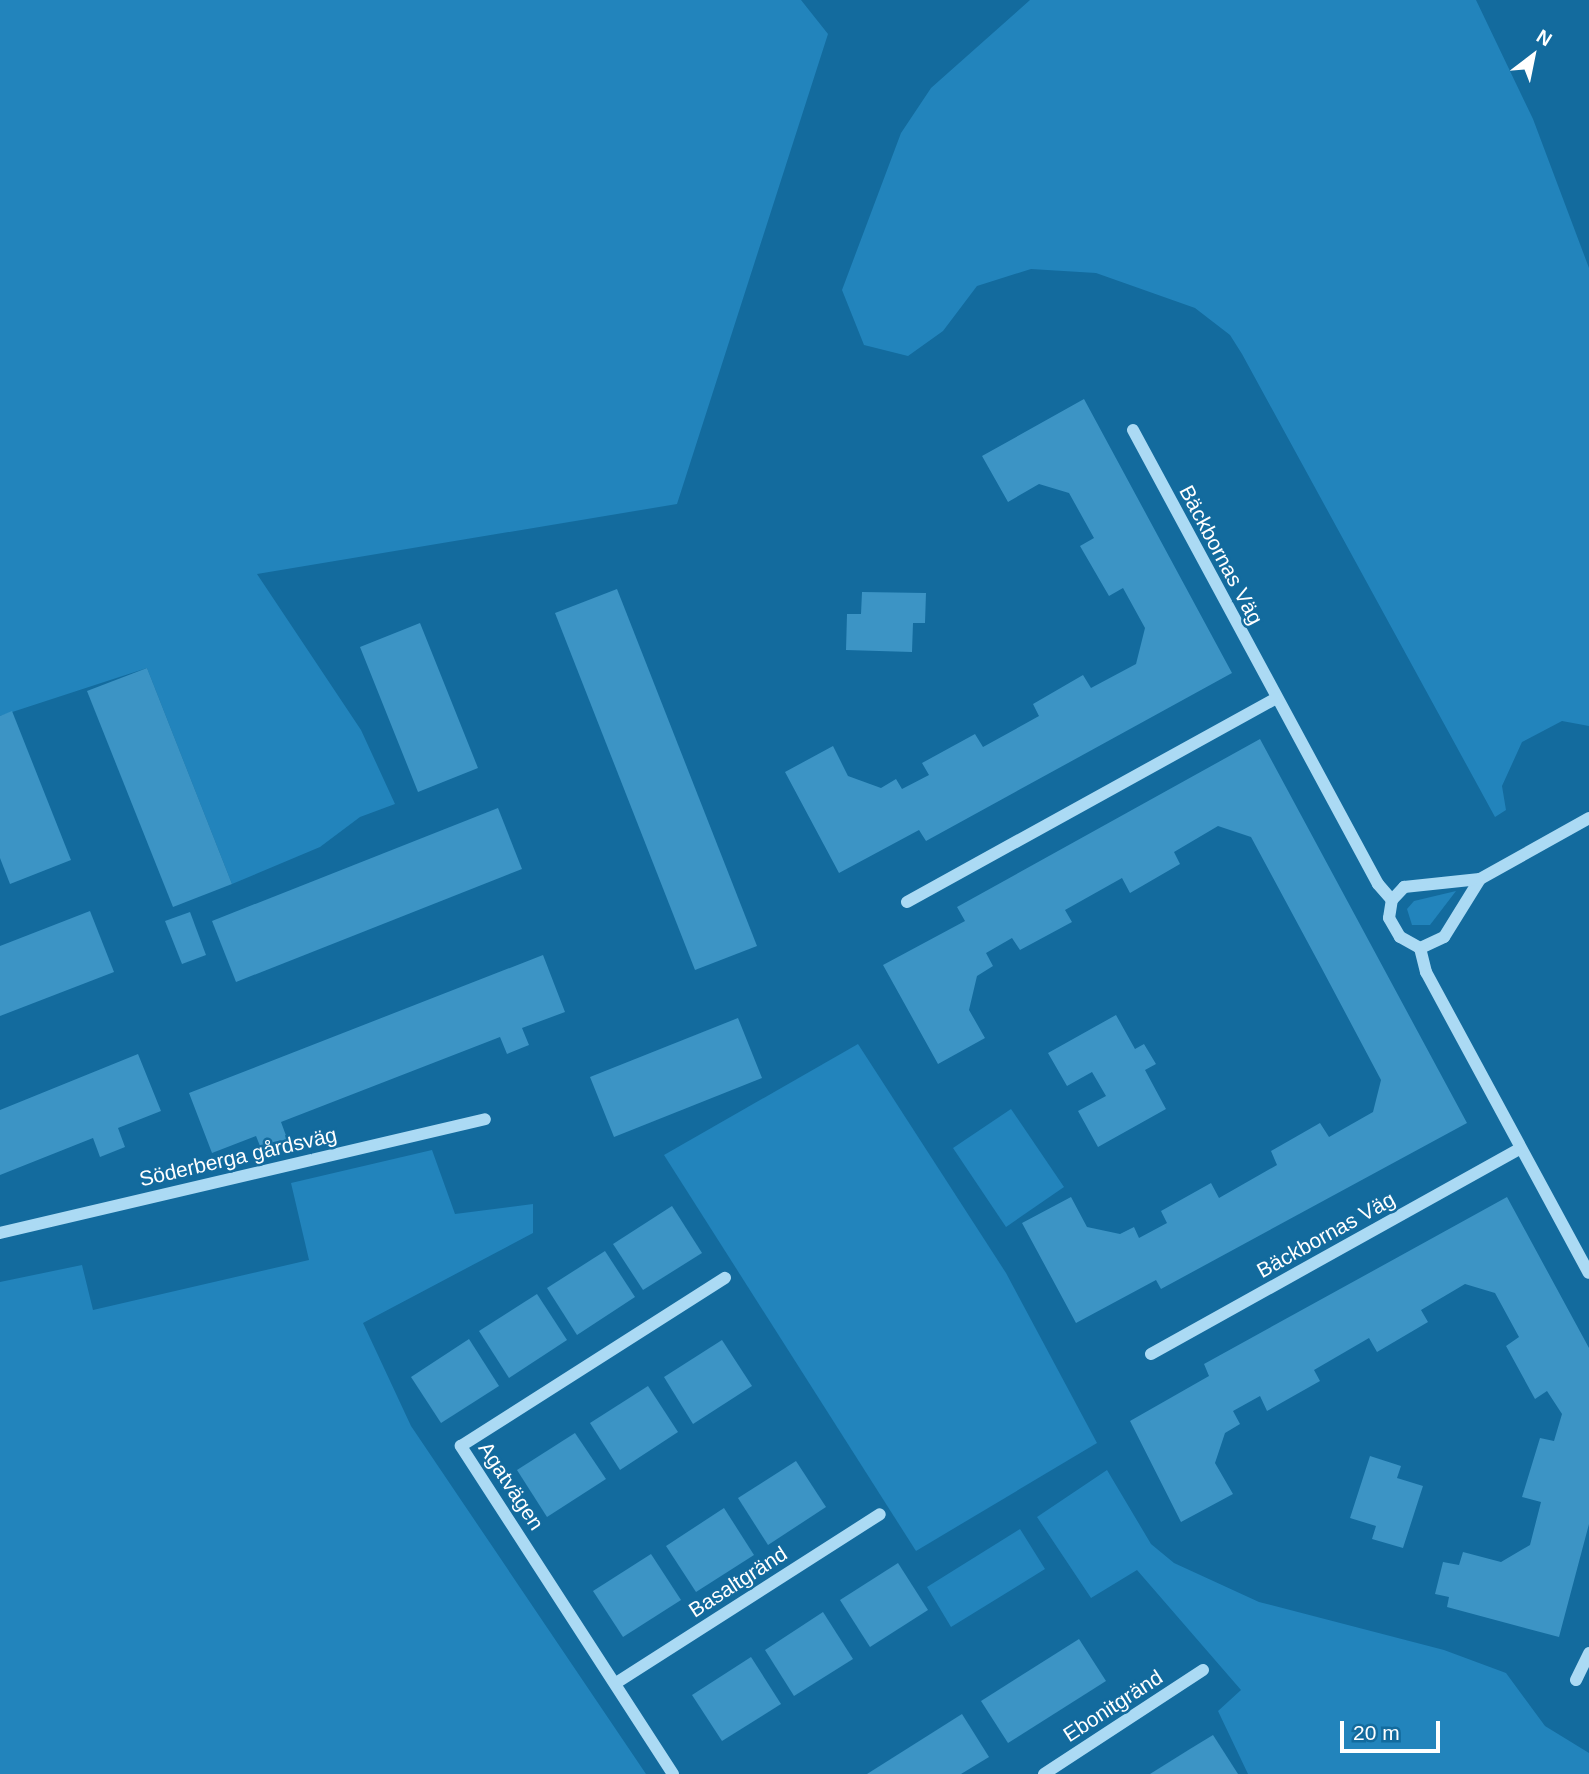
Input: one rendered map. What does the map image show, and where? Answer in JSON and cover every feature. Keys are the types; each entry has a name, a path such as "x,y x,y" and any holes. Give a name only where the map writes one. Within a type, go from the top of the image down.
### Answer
{"street":[{"name":"Bäckbornas Väg","path":"1133,430 1276,698 1392,900 1389,918 1400,937 1420,948"},
{"path":"907,902 1276,698"},
{"path":"1392,900 1405,887 1480,879 1589,818"},
{"path":"1480,879 1444,937 1420,948 1426,972 1589,1273"},
{"name":"Söderberga gårdsväg","path":"0,1233 485,1119"},
{"name":"Bäckbornas Väg","path":"1151,1354 1520,1149"},
{"name":"Agatvägen","path":"673,1774 461,1446 724,1278"},
{"name":"Basaltgränd","path":"616,1683 880,1514"},
{"path":"1576,1680 1589,1653"},
{"name":"Ebonitgränd","path":"1044,1774 1203,1670"}],"shaded area":[{"path":"0,0 801,0 828,34 677,504 257,574 361,730 395,804 360,817 320,847 232,884 147,668 0,716"},
{"path":"1030,0 1476,0 1533,119 1589,268 1589,726 1562,721 1522,742 1502,786 1506,810 1495,817 1242,354 1230,335 1195,308 1096,273 1031,269 977,286 943,331 908,356 864,345 842,290 901,133 931,88"},
{"path":"1456,891 1430,925 1412,925 1407,909 1414,901"},
{"path":"858,1044 1006,1273 1097,1443 916,1551 664,1155"},
{"path":"1011,1109 1064,1187 1006,1227 953,1148"},
{"path":"432,1150 455,1214 533,1204 533,1233 363,1323 411,1426 646,1774 0,1774 0,1282 82,1265 93,1310 309,1260 291,1183"},
{"path":"1107,1470 1151,1544 1174,1563 1259,1602 1444,1650 1506,1673 1545,1726 1589,1753 1589,1774 1248,1774 1218,1711 1241,1690 1137,1570 1091,1598 1037,1517"},
{"path":"1020,1529 1045,1569 951,1627 927,1587"}],"building":[{"path":"1084,399 1232,673 926,841 919,830 839,873 785,772 833,746 848,776 881,788 896,779 902,789 929,775 922,763 975,734 983,747 1039,716 1033,704 1083,675 1091,688 1136,664 1145,628 1123,588 1109,596 1080,546 1094,538 1069,493 1039,484 1008,502 982,456"},
{"path":"617,589 757,946 695,970 555,613"},
{"path":"862,592 926,593 925,623 913,623 912,652 846,650 847,614 861,614"},
{"path":"420,623 478,768 418,792 360,647"},
{"path":"147,668 232,884 173,907 87,691"},
{"path":"12,711 71,860 10,884 0,858 0,716"},
{"path":"1260,739 1467,1123 1161,1289 1156,1280 1076,1323 1022,1223 1071,1197 1087,1227 1120,1234 1134,1227 1139,1238 1167,1223 1161,1211 1211,1183 1219,1198 1277,1165 1271,1151 1320,1123 1329,1137 1373,1112 1381,1080 1251,837 1218,826 1174,852 1180,864 1130,893 1122,878 1065,910 1072,922 1020,950 1012,938 986,953 993,966 977,976 969,1010 985,1038 938,1064 883,965 965,921 957,907"},
{"path":"498,808 522,869 236,982 212,921"},
{"path":"90,911 114,972 0,1016 0,946"},
{"path":"190,912 206,955 182,964 165,921"},
{"path":"543,955 565,1012 522,1028 529,1045 507,1054 500,1037 281,1122 288,1141 262,1151 256,1136 212,1153 189,1093"},
{"path":"1116,1015 1135,1049 1144,1044 1156,1064 1145,1070 1166,1109 1098,1147 1078,1111 1106,1096 1092,1072 1067,1086 1048,1053"},
{"path":"738,1018 762,1078 614,1137 590,1077"},
{"path":"138,1054 161,1111 118,1128 125,1147 100,1157 93,1138 0,1175 0,1110"},
{"path":"1507,1197 1589,1348 1589,1524 1559,1637 1447,1607 1449,1597 1435,1594 1443,1562 1459,1565 1463,1552 1501,1562 1530,1545 1541,1502 1522,1497 1540,1438 1554,1441 1562,1414 1547,1391 1535,1399 1506,1346 1519,1337 1495,1293 1465,1284 1421,1310 1428,1322 1377,1352 1369,1338 1314,1370 1320,1381 1267,1411 1260,1396 1233,1411 1240,1424 1225,1433 1215,1463 1233,1494 1181,1522 1130,1421 1209,1376 1204,1364"},
{"path":"672,1206 702,1253 643,1290 613,1244"},
{"path":"605,1251 635,1297 577,1335 547,1288"},
{"path":"537,1294 567,1340 509,1378 479,1331"},
{"path":"469,1339 499,1386 441,1423 411,1377"},
{"path":"722,1340 752,1386 693,1424 664,1377"},
{"path":"648,1386 678,1432 620,1470 590,1423"},
{"path":"575,1433 606,1479 547,1517 517,1470"},
{"path":"1370,1456 1401,1466 1397,1478 1423,1486 1403,1548 1372,1539 1376,1526 1350,1518"},
{"path":"796,1461 826,1507 768,1545 738,1498"},
{"path":"724,1508 754,1555 696,1592 666,1546"},
{"path":"651,1554 681,1600 623,1637 593,1591"},
{"path":"898,1563 928,1610 870,1647 840,1600"},
{"path":"823,1612 853,1659 794,1696 765,1650"},
{"path":"1079,1639 1106,1681 1008,1743 981,1701"},
{"path":"751,1657 781,1704 722,1741 692,1695"},
{"path":"962,1714 989,1757 961,1774 867,1774"},
{"path":"1213,1735 1238,1774 1150,1774 1190,1749"}]}
